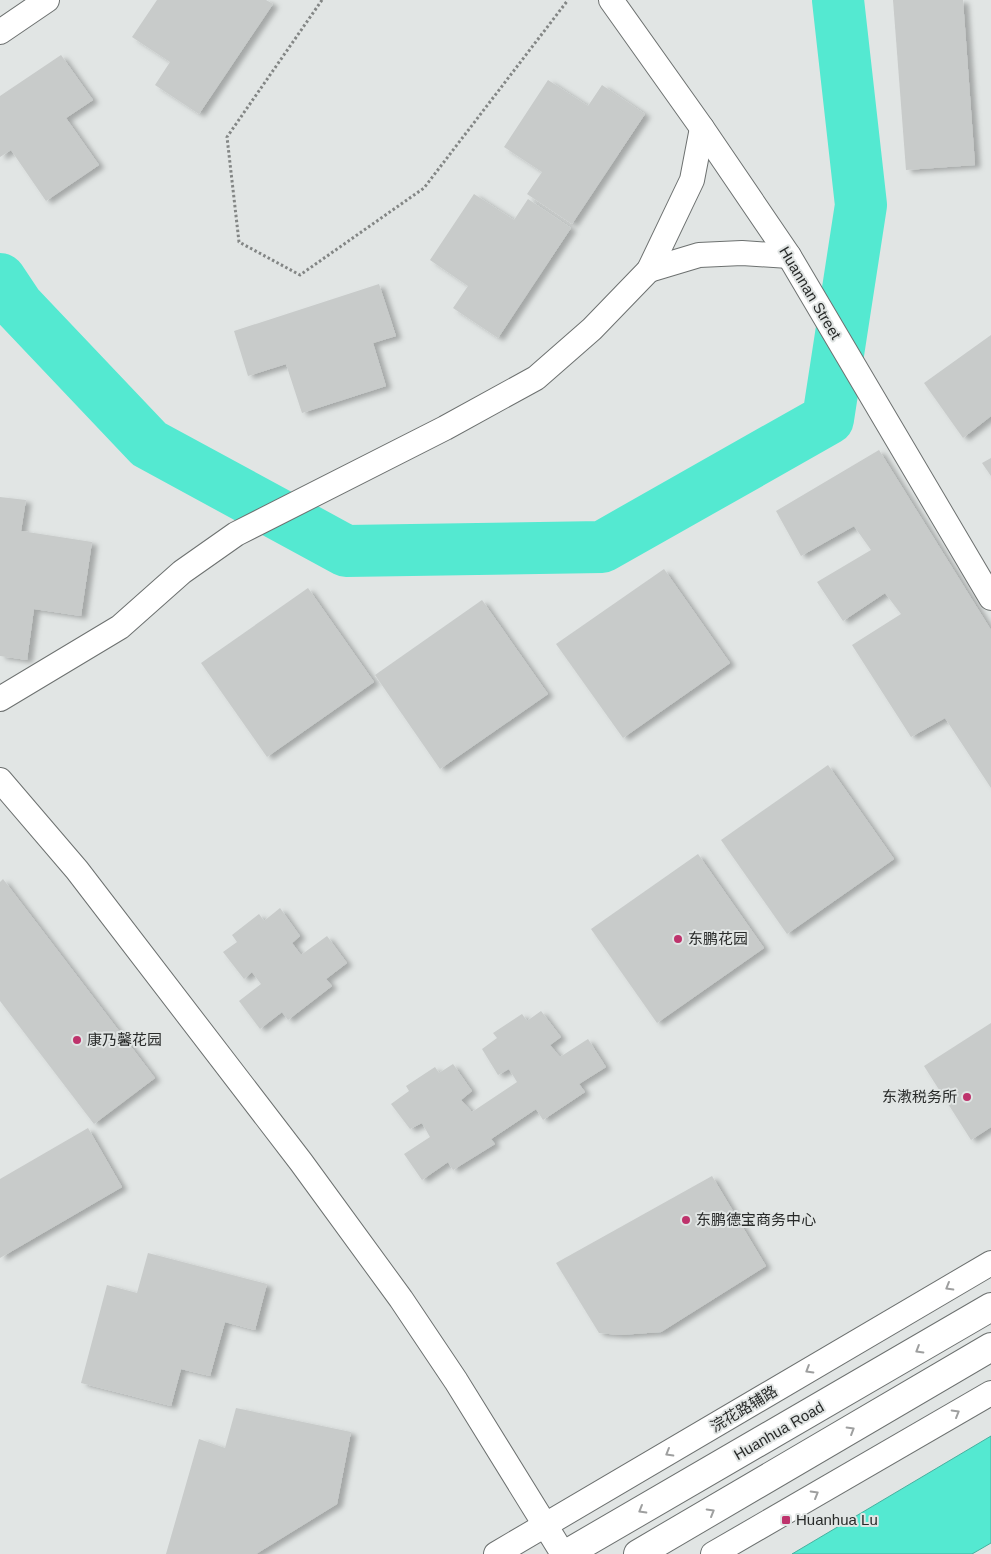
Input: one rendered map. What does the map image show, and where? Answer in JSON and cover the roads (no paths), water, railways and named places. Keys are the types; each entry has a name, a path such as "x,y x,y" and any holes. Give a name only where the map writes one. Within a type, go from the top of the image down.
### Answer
{"main road":[{"name":"Huanhua Road","path":"564,1554 991,1307"},
{"path":"638,1554 991,1347"}],"street":[{"path":"0,32 48,0"},
{"name":"Huannan Street","path":"611,0 702,128 789,256 896,434 991,598"},
{"path":"0,699 120,627 182,572 236,534 445,428 536,378 592,329 649,270 692,180 702,128"},
{"path":"649,270 699,255 742,253 789,256"},
{"path":"0,780 77,870 301,1162 406,1307 564,1554"},
{"name":"浣花路辅路","path":"498,1553 991,1263"},
{"path":"713,1554 991,1393"}],"waterway":[{"path":"0,279 18,306 149,444 346,551 602,547 828,419 861,205 838,0"}],"place":[{"name":"东鹏花园","path":"678,939"},
{"name":"康乃馨花园","path":"77,1040"},
{"name":"东漖税务所","path":"967,1097"},
{"name":"东鹏德宝商务中心","path":"686,1220"},
{"name":"Huanhua Lu","path":"786,1520"}]}
